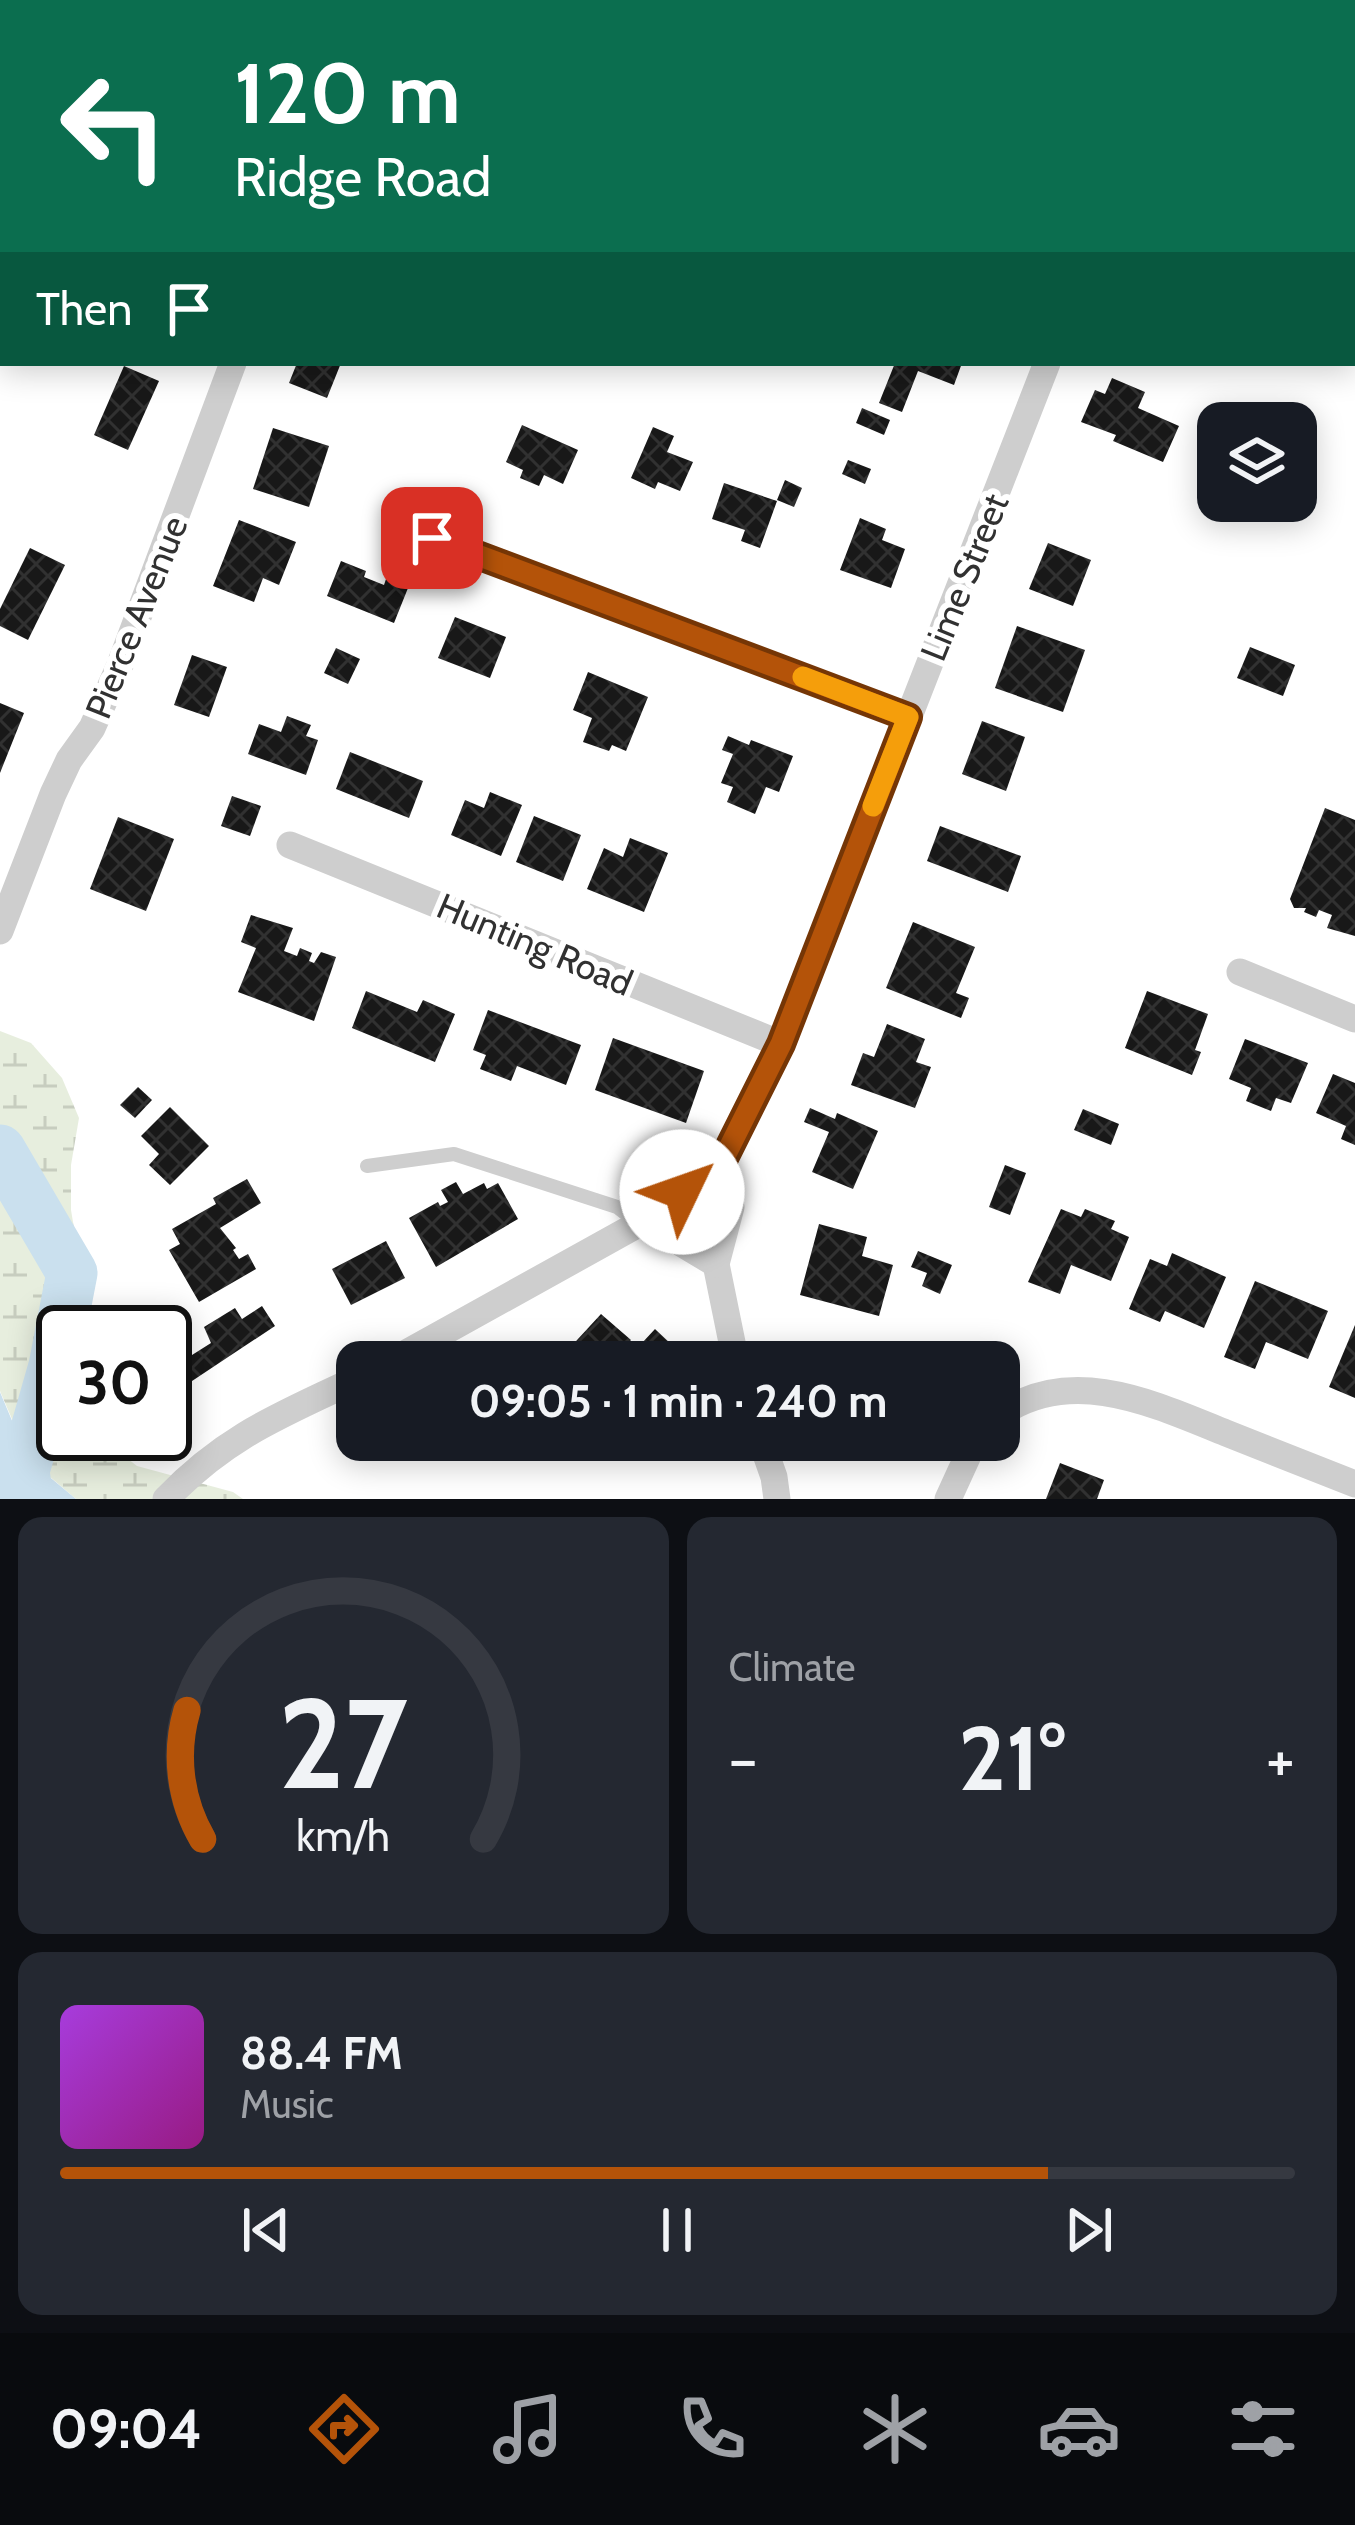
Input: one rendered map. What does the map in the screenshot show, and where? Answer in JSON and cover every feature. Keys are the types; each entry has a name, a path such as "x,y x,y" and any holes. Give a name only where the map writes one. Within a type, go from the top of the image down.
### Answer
{"street":[{"name":"Pierce Avenue","path":"0,931 61,777 92,728 120,665 232,366"},
{"name":"Lime Street","path":"428,1341 642,1222 721,1164 781,1044 1046,366"},
{"path":"432,538 908,717"},
{"name":"Hunting Road","path":"290,845 781,1044"},
{"path":"1240,972 1355,1019"},
{"path":"721,1164 731,1207 716,1264 732,1341"},
{"path":"642,1222 716,1264"},
{"path":"166,1499 217,1450 243,1433 336,1389"},
{"path":"1020,1403 1064,1390 1102,1391 1163,1408 1355,1484"},
{"path":"767,1461 777,1499"},
{"path":"948,1499 965,1461"}],"lane":[{"path":"367,1166 454,1154 617,1208 642,1222"}],"green space":[{"path":"0,1031 31,1043 62,1078 79,1118 71,1165 71,1210 79,1258 75,1305 36,1305 36,1461 131,1461 243,1499 76,1499 29,1459 0,1391"}],"water":[{"path":"0,1392 28,1459 76,1499 0,1499"}],"building":[{"path":"124,366 159,381 128,450 94,435"},
{"path":"296,366 340,366 327,398 289,383"},
{"path":"894,366 961,366 954,385 918,371 902,412 879,403"},
{"path":"1112,378 1145,392 1138,408 1179,426 1163,462 1113,441 1116,435 1081,422 1095,390 1105,394"},
{"path":"862,408 890,420 884,435 856,423"},
{"path":"522,425 578,450 563,484 544,475 539,486 520,478 523,470 506,462"},
{"path":"653,427 674,436 667,452 693,462 680,491 658,482 655,489 631,478"},
{"path":"273,428 329,446 309,507 253,489"},
{"path":"848,460 871,469 865,484 842,474"},
{"path":"785,480 802,488 794,507 777,500"},
{"path":"724,483 777,501 760,548 741,541 745,530 712,519"},
{"path":"860,518 886,529 882,540 905,549 891,588 840,570"},
{"path":"239,520 296,542 279,585 263,578 254,602 213,586"},
{"path":"1048,543 1091,560 1073,606 1029,589"},
{"path":"30,548 65,565 28,640 0,626 0,609"},
{"path":"341,561 366,571 364,577 408,588 394,623 327,596"},
{"path":"455,617 506,637 490,678 438,658"},
{"path":"1017,626 1085,650 1063,712 995,688"},
{"path":"1250,647 1295,665 1283,696 1237,678"},
{"path":"336,648 360,659 348,684 324,673"},
{"path":"192,655 227,667 209,717 174,705"},
{"path":"588,672 648,697 626,751 583,742 592,718 573,710"},
{"path":"0,703 24,713 0,773"},
{"path":"287,716 311,725 306,736 318,740 306,775 248,754 259,724 281,732"},
{"path":"982,721 1025,737 1006,791 962,774"},
{"path":"728,736 793,756 779,792 766,787 755,814 727,802 733,787 721,783 733,754 722,750"},
{"path":"350,752 423,781 409,818 336,789"},
{"path":"490,792 522,805 501,856 451,835 465,800 484,808"},
{"path":"232,796 261,806 250,836 221,826"},
{"path":"1325,808 1355,820 1355,936 1327,928 1332,915 1319,910 1316,917 1304,912 1306,908 1294,908 1290,899"},
{"path":"534,816 581,835 563,881 516,862"},
{"path":"118,817 174,839 146,911 90,889"},
{"path":"940,826 1021,856 1008,892 927,861"},
{"path":"630,838 668,853 644,912 587,889 604,848 623,857"},
{"path":"251,915 293,928 284,951 297,956 300,948 312,953 309,961 314,963 321,952 336,957 314,1021 238,992 256,948 241,942"},
{"path":"913,922 975,947 956,993 969,998 961,1018 886,988"},
{"path":"366,991 417,1012 423,1000 455,1014 435,1062 352,1028"},
{"path":"1147,991 1208,1014 1192,1075 1125,1048"},
{"path":"488,1010 581,1045 566,1085 517,1066 511,1081 480,1069 486,1055 473,1050"},
{"path":"887,1024 925,1039 916,1062 931,1067 915,1108 851,1085 863,1053 874,1057"},
{"path":"613,1038 704,1071 686,1123 595,1090"},
{"path":"1245,1039 1308,1063 1291,1103 1276,1098 1271,1111 1246,1101 1251,1088 1229,1079"},
{"path":"1333,1074 1355,1083 1355,1145 1341,1139 1346,1126 1316,1113"},
{"path":"138,1087 152,1100 135,1118 120,1105"},
{"path":"170,1107 209,1146 170,1185 149,1165 159,1154 141,1136"},
{"path":"810,1108 835,1119 837,1113 878,1131 853,1189 812,1172 829,1132 804,1122"},
{"path":"1083,1109 1119,1124 1111,1145 1074,1130"},
{"path":"1005,1165 1026,1173 1010,1215 989,1207"},
{"path":"247,1179 261,1203 220,1228 239,1259 248,1254 256,1269 199,1302 169,1250 180,1244 172,1229 216,1204 213,1198"},
{"path":"456,1182 463,1194 484,1183 487,1189 498,1183 518,1219 436,1267 409,1218 438,1202 440,1206 448,1202 441,1190"},
{"path":"1061,1209 1081,1217 1085,1209 1115,1221 1111,1229 1129,1237 1111,1281 1071,1265 1060,1294 1028,1282"},
{"path":"819,1224 867,1237 862,1256 893,1265 879,1316 800,1295"},
{"path":"386,1241 405,1278 351,1305 332,1269"},
{"path":"918,1251 952,1265 940,1294 922,1286 927,1273 911,1267"},
{"path":"1172,1253 1226,1277 1204,1328 1165,1311 1160,1322 1129,1309 1150,1259 1167,1266"},
{"path":"1255,1281 1328,1311 1308,1359 1266,1342 1255,1369 1224,1357"},
{"path":"262,1306 275,1326 192,1381 192,1355 211,1343 204,1327 235,1308 242,1319"},
{"path":"601,1314 631,1340 630,1341 576,1341"},
{"path":"1355,1325 1355,1398 1329,1387"},
{"path":"655,1329 668,1341 644,1341"},
{"path":"1060,1463 1104,1480 1097,1499 1046,1499"}],"waterway":[{"path":"0,1150 72,1273 54,1366 24,1471 28,1499"}],"slow traffic":[{"path":"803,677 908,717 873,806"}],"route":[{"path":"432,538 908,717 781,1044 721,1164 682,1192"}]}
